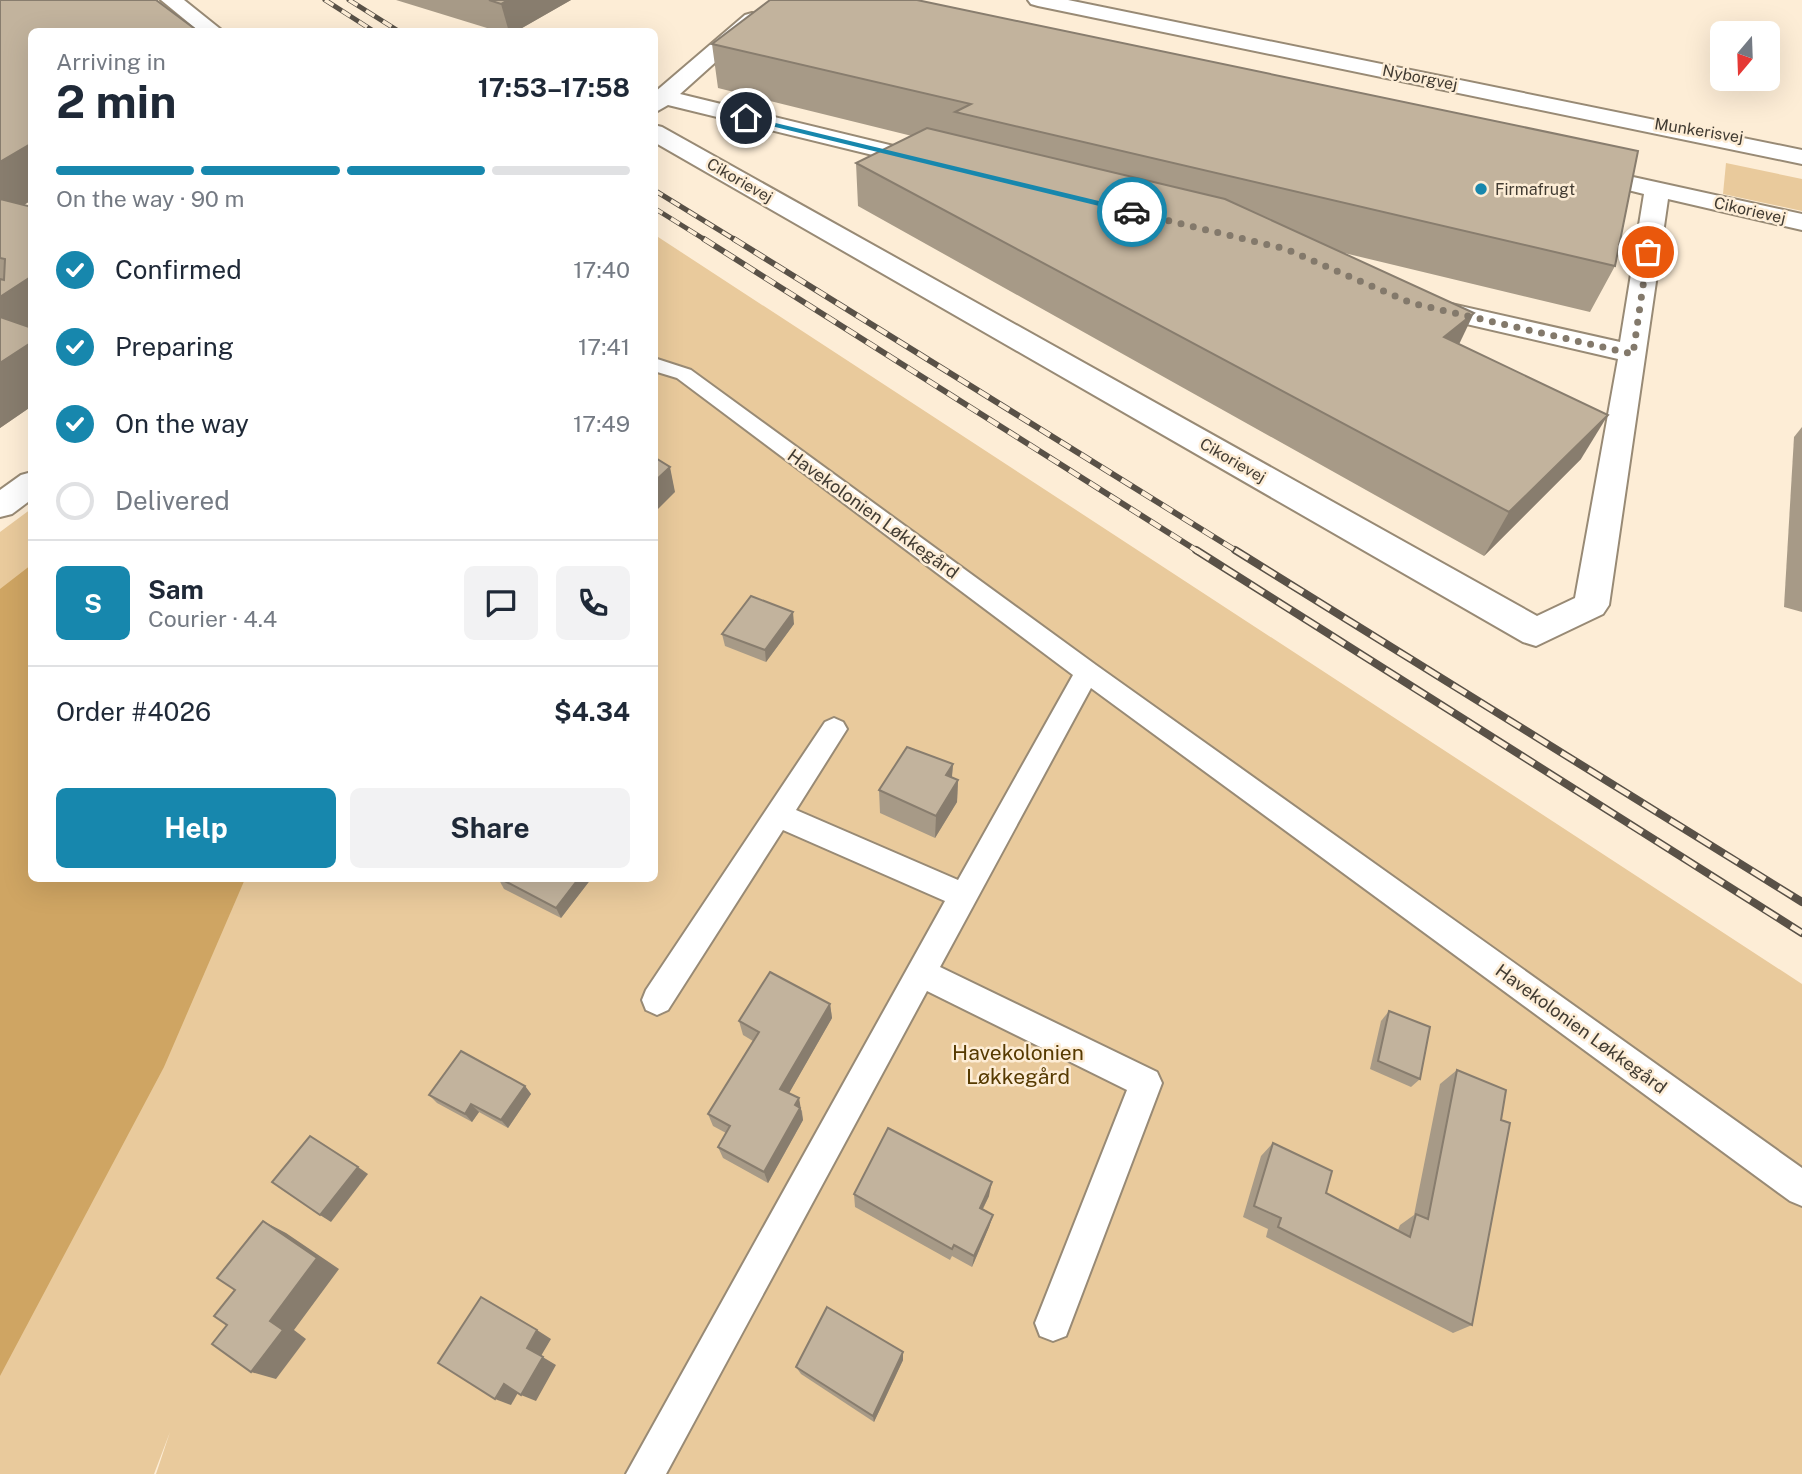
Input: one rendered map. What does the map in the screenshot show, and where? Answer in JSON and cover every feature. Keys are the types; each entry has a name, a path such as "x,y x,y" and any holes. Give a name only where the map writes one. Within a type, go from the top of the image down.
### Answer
{"street":[{"path":"171,0 209,28"},
{"name":"Nyborgvej","path":"1038,0 1597,113 1802,158"},
{"path":"659,102 764,8 774,5"},
{"path":"659,102 948,167"},
{"name":"Munkerisvej","path":"1597,113 1802,147"},
{"name":"Cikorievej","path":"658,134 1536,632 1591,605 1633,354 1657,189"},
{"name":"Cikorievej","path":"1616,180 1802,222"},
{"path":"1398,297 1411,303 1633,354"},
{"path":"1,505 28,486"}],"lane":[{"name":"Havekolonien Løkkegård","path":"658,365 684,374 1087,672 1802,1189"},
{"path":"645,1474 1087,672"},
{"path":"657,1000 834,729"},
{"path":"778,815 964,896"},
{"path":"921,973 1146,1083 1053,1323"}],"green space":[{"path":"1726,163 1802,179 1802,211 1723,194"},
{"name":"Havekolonien Løkkegård","path":"658,237 1802,984 1802,1474 156,1474 170,1432 154,1474 0,1474 0,1150 143,882 658,882"},
{"path":"28,511 28,570 0,593 0,532"}],"shaded area":[{"path":"28,567 28,882 244,882 164,1067 0,1376 0,589"}],"building":[{"path":"0,0 156,0 194,28 28,28 28,145 0,162"},
{"path":"489,0 508,0 501,4"},
{"path":"770,0 917,0 1638,151 1615,266 955,112 971,104 712,44"},
{"path":"927,128 1225,199 1474,313 1444,337 1608,415 1509,512 856,163"},
{"path":"0,199 28,206 28,279 0,297 0,279 4,280 5,259 0,258"},
{"path":"0,317 28,327 28,345 0,363"},
{"path":"658,460 670,467 658,478"},
{"path":"751,596 793,612 765,650 722,634"},
{"path":"907,747 953,764 946,775 958,780 936,816 879,790"},
{"path":"507,882 576,882 556,908"},
{"path":"770,972 830,1004 780,1089 799,1098 795,1105 800,1108 764,1172 718,1147 730,1126 708,1114 759,1032 739,1021"},
{"path":"1389,1011 1430,1027 1420,1079 1378,1061"},
{"path":"461,1051 525,1086 501,1120 471,1104 465,1114 429,1095"},
{"path":"1457,1070 1506,1090 1501,1120 1510,1123 1472,1325 1278,1227 1281,1218 1254,1206 1273,1143 1332,1171 1326,1193 1410,1237 1416,1214 1428,1219"},
{"path":"888,1128 992,1182 980,1208 993,1215 974,1256 954,1245 952,1249 854,1194"},
{"path":"310,1136 358,1167 320,1215 272,1182"},
{"path":"263,1221 317,1258 270,1321 283,1330 251,1372 212,1344 227,1325 214,1316 235,1290 217,1278"},
{"path":"481,1297 537,1330 527,1348 543,1357 521,1395 504,1384 495,1399 438,1363"},
{"path":"827,1307 903,1352 873,1416 796,1367"}],"railway":[{"path":"325,0 369,28"},
{"path":"349,0 394,28"},
{"path":"658,192 737,241"},
{"path":"658,210 707,241"},
{"path":"704,239 1199,552"},
{"path":"734,239 1238,552"},
{"path":"1196,550 1802,933"},
{"path":"1235,550 1802,902"}],"way so far":[{"path":"1132,212 1286,249 1411,303 1633,354 1648,252"}],"place":[{"name":"Firmafrugt","path":"1481,189"}],"route":[{"path":"746,118 1132,212"}]}
